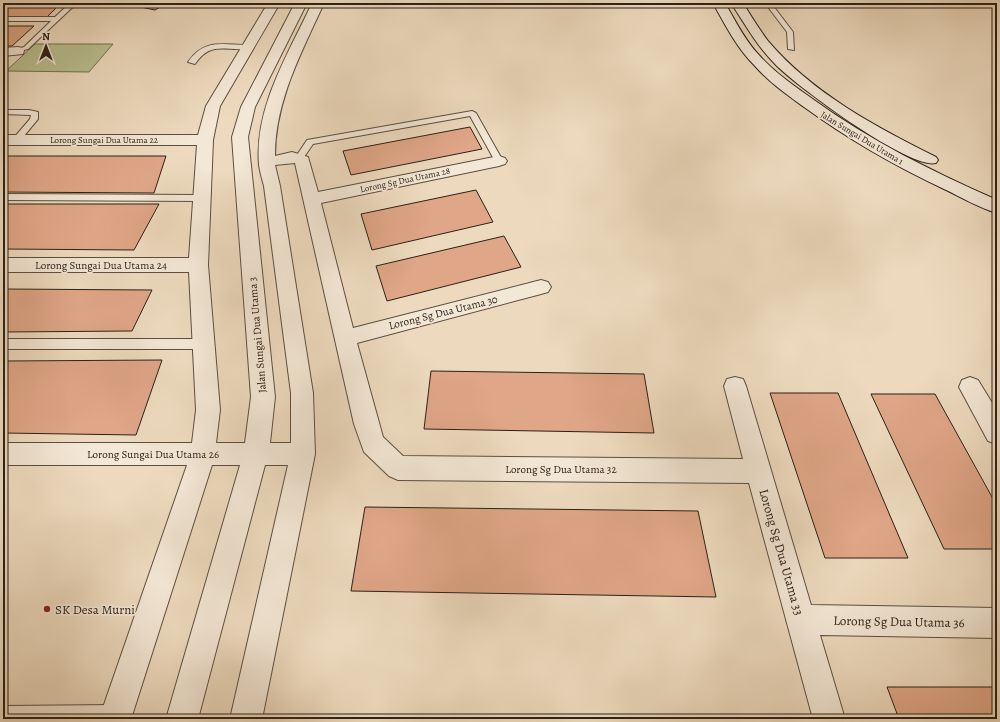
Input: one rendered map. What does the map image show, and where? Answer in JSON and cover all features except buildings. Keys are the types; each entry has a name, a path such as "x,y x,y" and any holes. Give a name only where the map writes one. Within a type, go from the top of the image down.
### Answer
{"street":[{"path":"116,716 203,454 208,410 202,344 198,265 205,140 213,106 274,3"},
{"name":"Jalan Sungai Dua Utama 3","path":"246,719 303,454 302,393 272,186 267,162 269,122 297,30 301,3"},
{"name":"Jalan Sungai Dua Utama 3","path":"182,719 256,454 263,397 240,137 248,107 297,30 318,3"},
{"name":"Jalan Sungai Dua Utama 1","path":"719,3 743,43 760,64 828,119 896,160 997,207"},
{"name":"Jalan Sungai Dua Utama 1","path":"737,3 763,43 783,65 801,80 847,113 911,151 940,165"},
{"path":"252,42 297,30"},
{"path":"3,52 18,51"},
{"name":"Lorong Sungai Dua Utama 22","path":"9,140 205,140"},
{"path":"267,162 292,157 302,160 345,338"},
{"name":"Lorong Sg Dua Utama 28","path":"312,199 499,160"},
{"name":"Lorong Sungai Dua Utama 24","path":"3,265 198,265"},
{"name":"Lorong Sg Dua Utama 30","path":"345,338 541,287"},
{"name":"Lorong Sg Dua Utama 32","path":"345,338 366,424 373,444 398,468 759,471"},
{"name":"Lorong Sg Dua Utama 33","path":"735,386 829,719"},
{"path":"970,387 997,433"},
{"name":"Lorong Sungai Dua Utama 26","path":"3,454 303,454"},
{"name":"Lorong Sg Dua Utama 36","path":"801,620 997,623"}],"lane":[{"path":"18,51 26,48 74,3"},
{"path":"768,3 790,32 792,49"},
{"path":"3,18 57,19"},
{"path":"192,62 199,52 209,47 252,42"},
{"path":"3,112 30,112 35,114 34,118 9,140"},
{"path":"299,158 310,142 472,113 499,160"},
{"path":"3,197 201,198"},
{"path":"3,344 202,344"},
{"path":"3,715 116,716"}],"green space":[{"path":"35,44 113,44 89,72 6,71"}],"place":[{"name":"SK Desa Murni","path":"47,609"}]}
